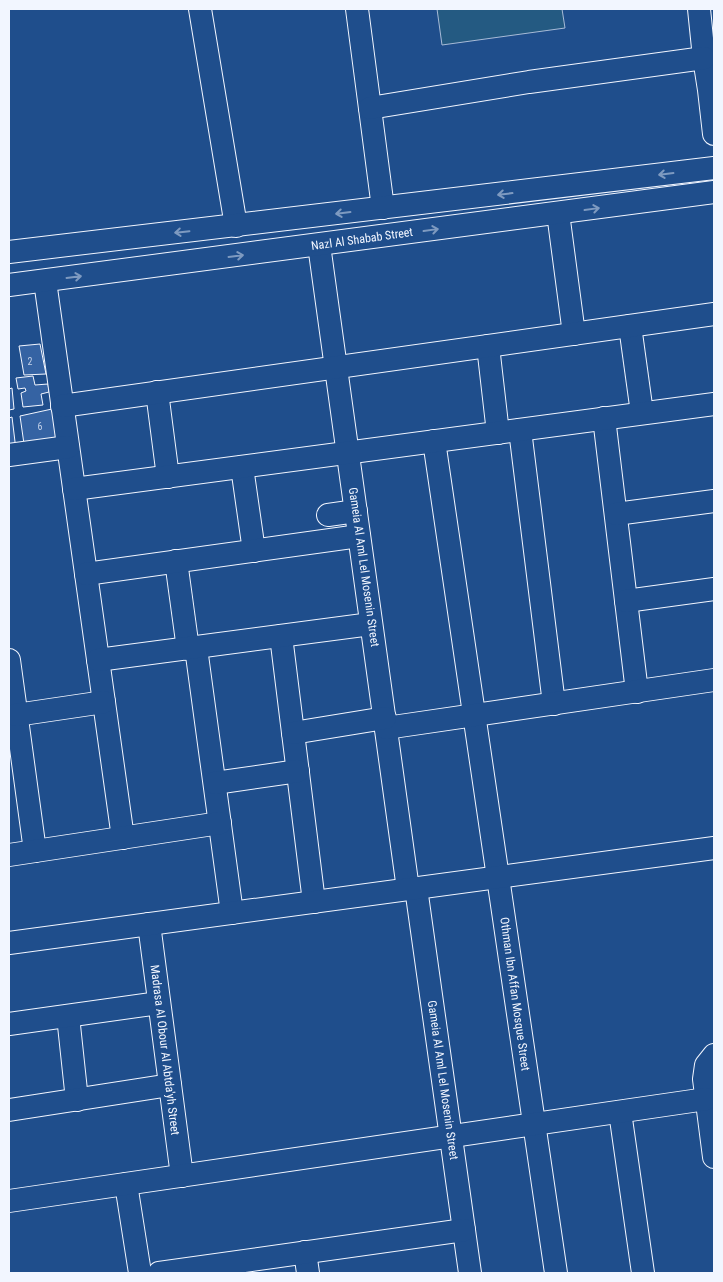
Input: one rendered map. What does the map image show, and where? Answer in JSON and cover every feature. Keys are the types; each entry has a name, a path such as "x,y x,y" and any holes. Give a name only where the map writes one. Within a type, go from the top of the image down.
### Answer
{"street":[{"path":"200,9 236,226"},
{"path":"357,9 383,208"},
{"path":"704,10 704,58 712,89 714,134"},
{"path":"370,108 529,82 704,58"},
{"path":"9,252 714,168"},
{"name":"Nazl Al Shabab Street","path":"9,285 714,192"},
{"path":"480,197 483,223"},
{"path":"558,213 574,334"},
{"name":"Gameia Al Aml Lel Mosenin Street","path":"319,245 385,723 452,1136 470,1273"},
{"path":"45,281 123,838"},
{"path":"62,406 714,314"},
{"path":"630,326 642,413"},
{"path":"488,346 509,431 554,704"},
{"path":"157,392 168,476"},
{"path":"74,489 714,404"},
{"path":"604,418 637,692"},
{"name":"Othman Ibn Affan Mosque Street","path":"434,441 556,1273"},
{"path":"9,455 68,447"},
{"path":"242,467 254,551"},
{"path":"616,514 714,500"},
{"path":"328,515 356,511"},
{"path":"86,574 359,536"},
{"path":"176,562 215,783 232,913"},
{"path":"626,601 714,589"},
{"path":"98,660 371,624"},
{"path":"281,636 314,902"},
{"path":"9,660 35,851"},
{"path":"293,733 474,715 714,680"},
{"path":"16,715 104,702"},
{"path":"215,783 298,771"},
{"path":"9,855 220,823"},
{"path":"9,943 714,848"},
{"name":"Madrasa Al Obour Al Abtda'yh Street","path":"149,924 182,1176"},
{"path":"9,1024 159,1003"},
{"path":"68,1016 77,1100"},
{"path":"714,1055 706,1065 704,1079 714,1157"},
{"path":"9,1110 170,1085"},
{"path":"9,1201 706,1099"},
{"path":"620,1112 643,1273"},
{"path":"126,1184 140,1273"},
{"path":"158,1273 306,1263 464,1230"}],"shaded area":[{"path":"437,9 562,9 565,28 442,45"}],"building":[{"path":"40,344 46,374 24,375 19,346"},
{"path":"33,376 35,385 48,384 49,392 41,394 43,405 23,407 21,393 26,391 25,388 18,389 16,378"},
{"path":"12,388 14,409 9,410 9,389"},
{"path":"52,409 57,439 24,444 20,416"},
{"path":"12,417 16,450 9,451 9,418"}]}
